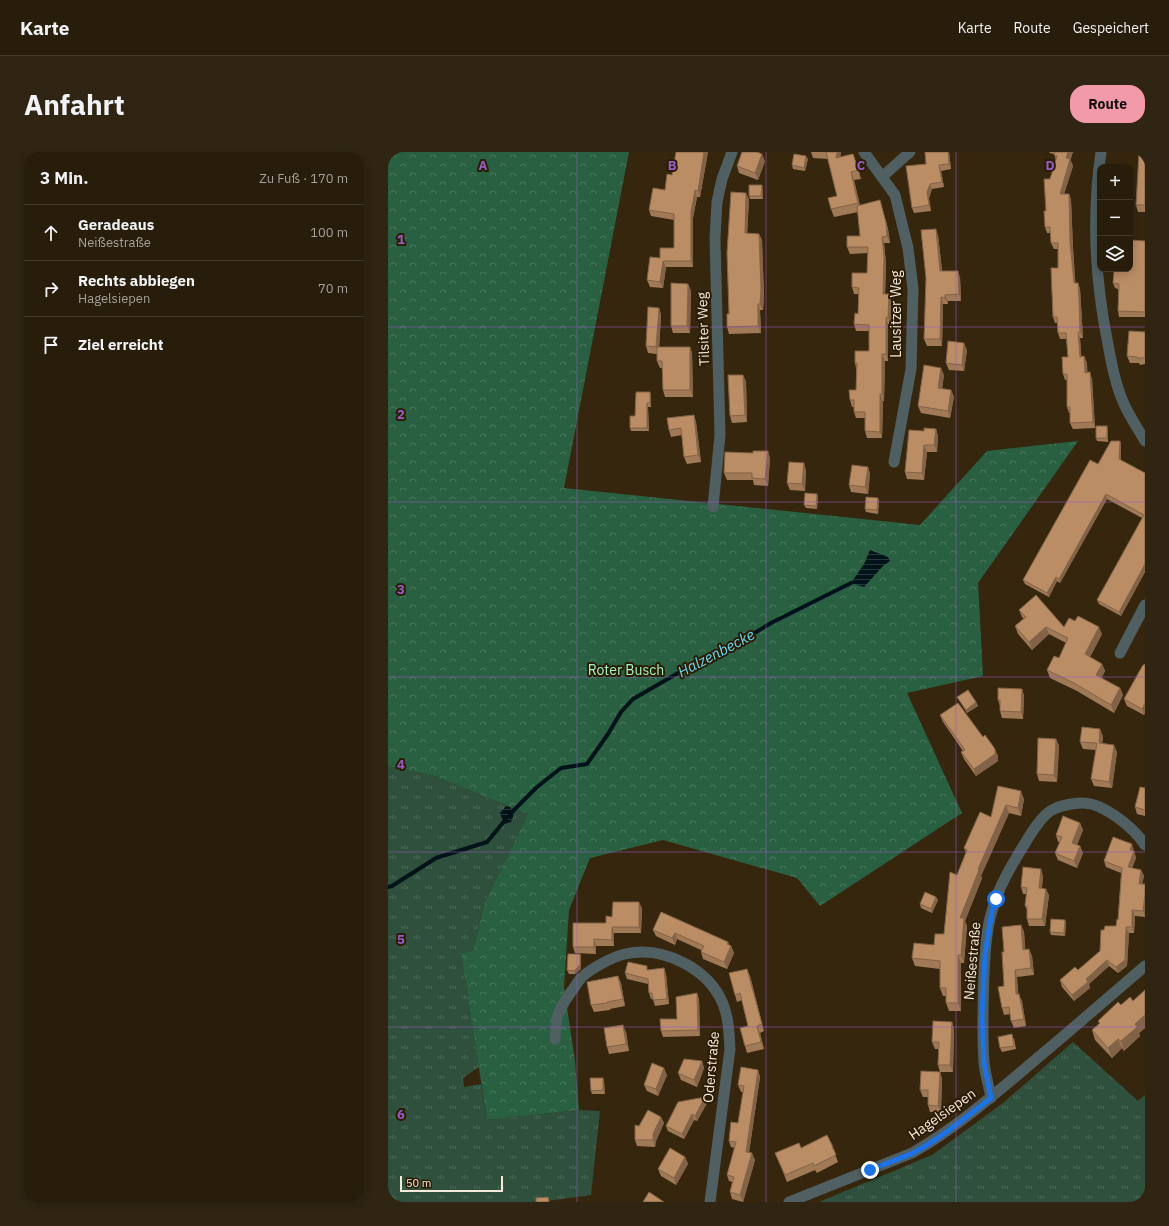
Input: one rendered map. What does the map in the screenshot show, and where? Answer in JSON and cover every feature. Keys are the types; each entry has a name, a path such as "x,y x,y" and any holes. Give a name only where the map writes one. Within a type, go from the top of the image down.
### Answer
{"street":[{"name":"Tilsiter Weg","path":"713,507 720,435 715,238 717,202 722,179 732,152"},
{"name":"Lausitzer Weg","path":"864,152 895,196 908,248 913,289 911,369 894,462"},
{"path":"882,177 910,152"},
{"path":"1101,152 1097,179 1095,246 1103,320 1112,365 1124,404 1145,441"},
{"path":"1120,654 1145,605"},
{"name":"Neißestraße","path":"991,1098 984,1063 982,1016 985,955 992,911 1001,887 1014,860 1030,835 1043,819 1052,810 1067,804 1084,803 1103,808 1122,820 1145,845"},
{"name":"Oderstraße","path":"556,1039 557,1017 568,996 582,977 601,964 625,954 645,952 666,956 680,961 687,964 702,976 713,988 723,1004 729,1026 730,1049 710,1202"},
{"name":"Hagelsiepen","path":"789,1202 912,1153 948,1131 991,1098 1145,966"}],"green space":[{"name":"Roter Busch","path":"388,152 629,152 564,488 920,525 987,451 1078,441 978,583 983,676 907,693 962,813 820,906 797,878 663,840 590,858 569,910 564,987 575,1061 579,1110 487,1120 461,953 473,951 484,904 528,814 434,776 388,766"},
{"path":"388,766 434,776 528,814 484,904 473,951 461,953 479,1067 463,1078 464,1087 481,1084 487,1120 579,1110 600,1111 591,1195 540,1202 388,1202"},
{"path":"1073,1042 1138,1101 1145,1095 1145,1202 819,1202 932,1155 1003,1103"}],"shaded area":[{"path":"870,550 888,557 890,561 883,566 864,587 851,583 864,564"},
{"path":"506,806 510,807 514,814 511,822 504,824 500,813"}],"building":[{"path":"676,152 704,152 698,191 695,190 691,212 691,261 663,261 660,282 647,280 650,257 660,258 660,248 674,248 674,214 649,210 653,188 665,190 667,174 672,175"},
{"path":"742,152 757,152 762,154 755,173 737,166"},
{"path":"826,152 837,152 836,158 853,154 858,170 851,172 858,203 831,209 828,198 837,196"},
{"path":"925,152 948,152 949,164 939,165 942,182 930,184 927,192 929,205 912,208 906,166 926,164"},
{"path":"1055,152 1068,152 1066,158 1070,159 1060,194 1069,194 1070,242 1074,283 1078,283 1080,332 1078,332 1080,357 1084,356 1085,373 1090,372 1093,422 1070,423 1070,407 1067,407 1067,374 1063,374 1062,357 1068,357 1066,333 1058,333 1057,317 1053,317 1051,268 1058,268 1058,243 1051,243 1050,227 1045,227 1044,211 1046,211 1044,179 1050,179 1057,156 1054,155"},
{"path":"1139,152 1145,152 1145,205 1136,205"},
{"path":"794,154 806,156 804,168 792,165"},
{"path":"749,185 762,185 761,196 749,196"},
{"path":"731,192 746,193 745,233 759,234 761,289 760,304 758,304 758,326 727,327 727,314 729,314 727,253"},
{"path":"880,200 886,223 887,236 882,237 884,257 883,294 889,294 888,318 886,317 886,354 882,354 880,432 865,431 865,412 854,412 854,400 850,400 849,390 856,390 857,363 855,363 855,351 869,351 869,325 854,324 855,313 858,314 859,288 852,287 852,273 867,273 868,247 847,247 847,236 860,236 857,206"},
{"path":"936,229 940,271 958,271 959,294 945,295 945,298 941,297 940,339 924,339 926,278 921,230"},
{"path":"1133,240 1145,241 1145,312 1118,311 1119,284 1113,283 1114,272 1133,272"},
{"path":"671,283 688,284 687,326 671,326"},
{"path":"648,307 659,308 656,347 646,346"},
{"path":"1129,331 1145,332 1145,358 1127,356"},
{"path":"948,341 964,343 962,365 946,363"},
{"path":"657,347 690,347 690,390 663,390 662,361 657,361"},
{"path":"924,365 941,368 938,388 951,390 948,411 918,406"},
{"path":"728,375 743,375 745,415 730,416"},
{"path":"636,392 650,392 650,403 647,403 647,428 630,428 630,416 635,416"},
{"path":"694,415 698,455 684,457 681,428 669,430 667,418"},
{"path":"1096,426 1107,426 1107,438 1096,438"},
{"path":"924,428 936,429 934,445 924,445 922,473 905,472 909,430 924,431"},
{"path":"1111,441 1120,441 1119,459 1145,473 1145,564 1119,612 1097,600 1144,515 1106,494 1059,579 1056,577 1047,593 1023,580 1090,460 1098,464"},
{"path":"753,451 768,451 765,479 752,478 752,473 724,473 725,452 753,453"},
{"path":"789,462 804,463 802,484 787,483"},
{"path":"852,465 868,467 865,487 849,485"},
{"path":"805,493 817,494 816,506 804,505"},
{"path":"866,497 878,498 877,510 865,509"},
{"path":"1036,595 1064,627 1069,618 1075,621 1078,616 1099,627 1085,654 1102,664 1096,675 1120,688 1111,705 1074,683 1047,670 1054,656 1059,658 1068,638 1046,627 1029,642 1015,626 1026,617 1019,610"},
{"path":"1145,664 1145,703 1142,709 1124,699 1143,665"},
{"path":"998,688 1022,689 1021,712 1000,711"},
{"path":"968,690 976,702 966,710 957,697"},
{"path":"958,703 983,737 985,735 995,749 995,754 974,769 961,752 965,750 940,715"},
{"path":"1082,727 1100,729 1099,743 1114,745 1109,782 1091,779 1097,743 1080,742"},
{"path":"1038,738 1056,739 1054,775 1037,774"},
{"path":"998,786 1021,791 1018,808 1006,805 978,869 979,870 960,918 964,918 961,955 958,955 958,1003 946,1003 946,988 940,988 940,961 912,958 914,943 934,945 935,934 944,934 950,872 957,875 967,850 964,848 980,812 991,817"},
{"path":"1140,787 1145,788 1145,810 1135,807"},
{"path":"1063,816 1080,823 1072,843 1080,846 1074,861 1055,853 1062,837 1056,835"},
{"path":"1113,837 1132,844 1130,850 1134,851 1128,867 1141,870 1139,884 1145,884 1143,911 1132,910 1132,927 1126,927 1125,960 1116,967 1107,960 1086,979 1088,982 1072,995 1060,980 1075,967 1078,970 1100,951 1101,930 1104,930 1105,926 1116,926 1117,919 1118,920 1122,868 1104,861"},
{"path":"1023,867 1041,869 1039,888 1046,889 1042,919 1027,919 1027,906 1025,906 1027,888 1021,887"},
{"path":"925,892 936,897 931,909 920,904"},
{"path":"613,902 639,902 639,927 612,927 612,940 594,939 594,947 573,947 573,923 606,923 606,916 612,917"},
{"path":"661,912 728,942 727,944 731,946 724,962 701,952 704,946 675,933 672,938 653,930"},
{"path":"1051,919 1065,920 1064,933 1050,932"},
{"path":"1021,925 1023,950 1029,949 1031,968 1015,970 1016,994 1019,994 1024,1019 1011,1021 1009,1007 1002,1008 998,987 1004,986 1002,927"},
{"path":"568,954 580,954 580,965 574,971 567,970"},
{"path":"628,962 647,966 647,970 664,968 667,999 653,1000 652,993 649,993 648,979 625,973"},
{"path":"747,969 762,1024 757,1026 761,1042 745,1046 740,1028 748,1026 740,993 735,995 729,973"},
{"path":"618,976 623,999 591,1005 587,982"},
{"path":"1145,990 1145,1015 1135,1024 1137,1027 1121,1041 1118,1039 1108,1048 1092,1030 1100,1023 1098,1021 1118,1002 1121,1005 1130,997 1133,1001"},
{"path":"697,993 698,1030 661,1031 660,1019 677,1019 676,997"},
{"path":"933,1021 952,1022 950,1065 938,1065 939,1042 932,1042"},
{"path":"623,1025 626,1044 607,1047 604,1028"},
{"path":"1012,1034 1014,1046 1000,1048 998,1037"},
{"path":"684,1059 702,1061 694,1080 678,1073"},
{"path":"652,1063 664,1068 656,1089 644,1085"},
{"path":"741,1067 758,1070 746,1152 752,1153 740,1195 730,1192 734,1177 727,1175 736,1142 729,1141 731,1122 738,1123 744,1086 738,1085"},
{"path":"921,1071 940,1072 938,1106 928,1105 928,1090 920,1090"},
{"path":"590,1078 603,1078 603,1090 591,1091"},
{"path":"705,1097 695,1116 692,1114 682,1134 666,1126 678,1102"},
{"path":"648,1110 661,1117 653,1134 653,1140 635,1140 635,1125 639,1126"},
{"path":"827,1135 836,1155 814,1166 813,1163 785,1175 775,1153 799,1143 801,1148"},
{"path":"670,1148 685,1157 674,1178 658,1169"},
{"path":"649,1192 664,1202 643,1202"},
{"path":"548,1197 549,1202 536,1202 536,1198"}],"waterway":[{"name":"Halzenbecke","path":"510,814 537,787 561,768 587,764 621,712 633,699 692,665 713,658 771,623 851,583"},
{"name":"Halzenbecke","path":"388,887 392,886 436,858 487,842 506,819"}],"route":[{"path":"870,1170 912,1153 931,1142 991,1098 984,1063 982,1016 985,955 992,911 996,899"}]}
